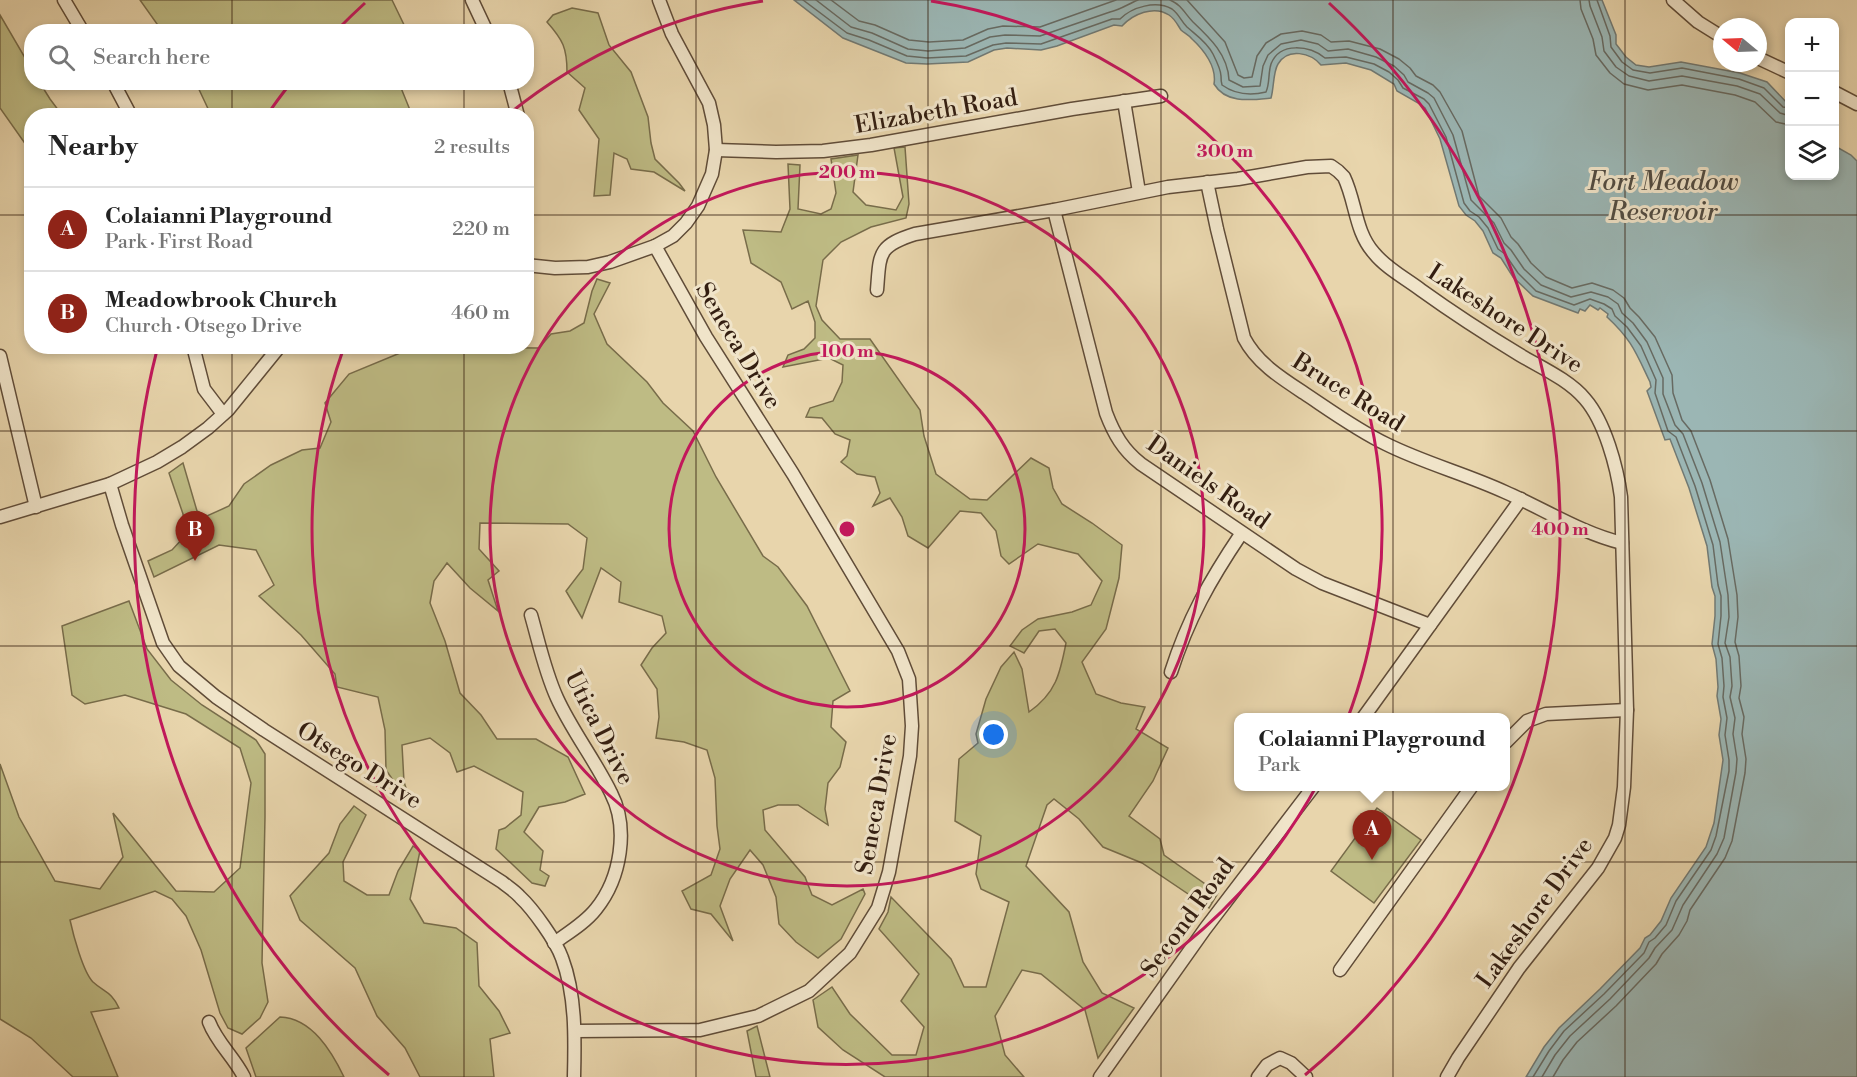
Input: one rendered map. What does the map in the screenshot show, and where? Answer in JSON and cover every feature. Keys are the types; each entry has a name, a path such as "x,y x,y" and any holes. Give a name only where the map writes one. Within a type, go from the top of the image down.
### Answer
{"street":[{"path":"64,0 78,24"},
{"path":"472,0 483,24"},
{"path":"534,266 588,267 610,262 655,246 673,236 698,206 712,174 716,150 714,125 709,103 672,34 658,0"},
{"path":"1673,0 1698,22 1713,31"},
{"path":"1767,62 1788,72"},
{"path":"117,90 127,108"},
{"path":"511,90 516,108"},
{"path":"1839,95 1857,104"},
{"name":"Elizabeth Road","path":"716,150 823,152 871,146 1161,96"},
{"path":"1124,101 1139,192"},
{"name":"Lakeshore Drive","path":"877,290 880,255 894,241 915,234 1054,210 1139,192 1330,166 1338,171 1347,184 1361,233 1373,253 1382,262 1511,350 1562,380 1585,399 1593,410 1606,439 1619,483 1627,710 1626,755 1619,825 1608,852 1587,883 1519,968 1447,1077"},
{"name":"Bruce Road","path":"1208,182 1240,325 1249,348 1256,357 1297,389 1374,438 1403,452 1473,478 1587,531 1622,543"},
{"name":"Daniels Road","path":"1054,210 1106,413 1119,443 1132,458 1296,570 1322,583 1430,625"},
{"name":"Seneca Drive","path":"575,1031 700,1030 758,1016 809,991 850,953 878,909 889,872 910,756 912,726 909,679 898,651 793,474 706,337 655,246"},
{"path":"195,354 204,388 223,414"},
{"path":"0,517 110,484 157,462 208,428 275,354"},
{"path":"0,357 36,507"},
{"name":"Otsego Drive","path":"110,484 163,643 179,666 216,697 264,730 502,882 521,897 562,957 568,980 575,1031 574,1077"},
{"path":"1367,713 1521,499"},
{"path":"1171,672 1193,614 1212,578 1241,534"},
{"name":"Utica Drive","path":"531,615 557,698 612,794 622,843 609,887 596,909 581,924 554,943"},
{"path":"1510,738 1527,721 1545,714 1627,710"},
{"name":"Second Road","path":"1100,1077 1216,914 1310,791"},
{"path":"1340,970 1468,791"},
{"path":"209,1022 220,1044 244,1077"},
{"path":"1258,1077 1267,1065 1280,1058 1291,1063 1306,1077"}],"shaded area":[{"path":"140,0 392,0 404,24 157,24"},
{"path":"572,8 598,13 609,45 631,72 648,117 655,159 685,191 654,172 631,169 627,159 614,153 610,195 594,196 599,139 579,110 585,88 567,72 563,45 547,22 553,15"},
{"path":"0,15 24,56 24,90 44,90 57,108 24,108 24,142 0,108"},
{"path":"199,90 402,90 409,108 208,108"},
{"path":"905,147 909,204 906,218 871,227 841,242 823,260 816,306 822,320 840,339 870,339 920,410 924,436 936,474 970,499 987,500 1031,458 1049,468 1053,488 1062,504 1122,545 1119,578 1106,629 1082,662 1096,694 1121,703 1145,707 1136,729 1168,748 1153,781 1129,816 1160,839 1164,855 1218,893 1209,908 1142,863 1103,847 1079,819 1054,799 1047,805 1026,866 1069,912 1083,962 1102,993 1134,1008 1098,1058 1085,1010 1041,974 1022,970 995,1016 1005,1055 1024,1077 885,1077 843,1050 818,1027 813,1000 832,987 850,1014 892,1055 916,1055 924,1027 901,1001 919,974 879,929 888,912 891,897 951,959 964,987 986,987 1009,902 981,889 976,874 981,836 955,821 959,759 978,743 976,734 986,699 1001,667 1014,652 1022,669 1029,712 1045,698 1055,682 1066,643 1055,629 1039,631 1024,653 1010,646 1022,630 1038,619 1072,612 1091,605 1102,581 1078,554 1038,544 1009,564 1001,556 996,531 981,513 960,511 928,548 908,536 902,517 890,498 873,506 880,493 875,477 857,474 841,462 847,456 850,440 835,434 822,418 806,417 810,408 833,401 842,382 843,365 829,358 783,367 788,355 804,349 815,338 815,322 808,301 792,309 781,282 751,263 743,230 781,232 790,209 788,164 800,165 798,209 821,214 831,209 836,193 831,159 858,155 853,192 866,205 896,210 903,197 894,148"},
{"path":"597,279 610,283 594,314 607,344 693,431 716,477 763,556 778,567 807,606 850,691 833,701 831,727 846,742 840,767 828,783 825,809 828,825 798,805 778,805 763,810 765,830 805,877 812,895 832,905 863,889 865,894 841,939 818,958 796,942 779,924 776,897 763,865 750,850 730,879 720,906 733,941 711,914 691,909 682,891 711,875 720,849 715,778 707,750 684,742 656,738 659,717 657,689 641,665 666,633 662,616 619,602 621,582 601,568 582,618 566,591 583,569 587,538 568,524 480,523 479,549 499,571 488,580 498,611 470,588 447,563 434,581 430,603 445,641 460,693 481,715 497,739 536,739 568,757 585,794 565,802 539,807 524,832 543,851 540,870 549,876 545,886 532,883 496,849 499,830 521,815 523,792 474,766 457,772 450,753 430,738 402,745 404,782 413,809 386,770 385,730 378,697 337,687 335,674 301,635 259,596 274,585 256,550 219,545 154,577 148,561 172,550 184,537 183,514 169,473 183,463 197,511 207,516 229,506 244,484 271,465 302,450 320,448 331,422 325,403 349,374 398,354 534,354 534,348 539,348 551,334 570,331 584,323"},
{"path":"129,601 147,649 171,680 202,705 256,740 265,754 262,963 268,1002 260,1018 242,1034 228,1028 220,1013 201,950 186,916 172,899 155,891 70,920 79,953 89,977 110,995 119,1008 91,1012 118,1077 73,1077 31,1038 0,1019 0,764 19,817 55,881 100,889 123,857 113,813 176,891 214,892 240,868 251,783 240,748 186,714 125,695 85,704 72,695 62,626"},
{"path":"354,806 366,815 343,862 344,881 367,895 389,895 398,871 413,846 420,851 410,899 424,923 456,928 477,943 479,986 499,1011 510,1033 490,1039 494,1077 420,1077 405,1048 377,1016 355,968 300,920 290,896 329,853 340,824"},
{"path":"1377,808 1421,840 1374,903 1331,871"},
{"path":"280,1017 302,1023 311,1030 327,1047 344,1077 256,1077 246,1048"},
{"path":"757,1026 770,1077 756,1077 747,1031"}],"water":[{"name":"Fort Meadow Reservoir","path":"794,0 1602,0 1616,35 1616,44 1636,65 1649,67 1681,62 1713,68 1713,72 1740,73 1767,82 1785,101 1785,180 1839,180 1839,148 1857,161 1857,1077 1526,1077 1544,1047 1559,1028 1640,948 1645,938 1661,921 1671,898 1706,847 1714,823 1723,760 1719,735 1721,719 1717,696 1716,659 1712,644 1715,596 1707,546 1689,488 1670,439 1665,440 1647,391 1651,387 1650,382 1633,347 1607,317 1608,314 1600,308 1598,310 1590,305 1585,311 1580,309 1578,313 1533,296 1513,277 1501,258 1493,253 1483,231 1459,206 1440,139 1425,108 1397,91 1394,84 1371,70 1346,63 1321,65 1311,57 1300,54 1288,55 1278,64 1271,98 1247,100 1232,98 1225,95 1214,84 1212,65 1201,48 1181,30 1171,17 1157,11 1144,12 1122,26 1114,25 1057,46 1041,50 1007,48 994,50 968,62 906,63 843,38"}],"place":[{"name":"Meadowbrook Church","path":"195,561"},
{"name":"Colaianni Playground","path":"1372,860"}]}
